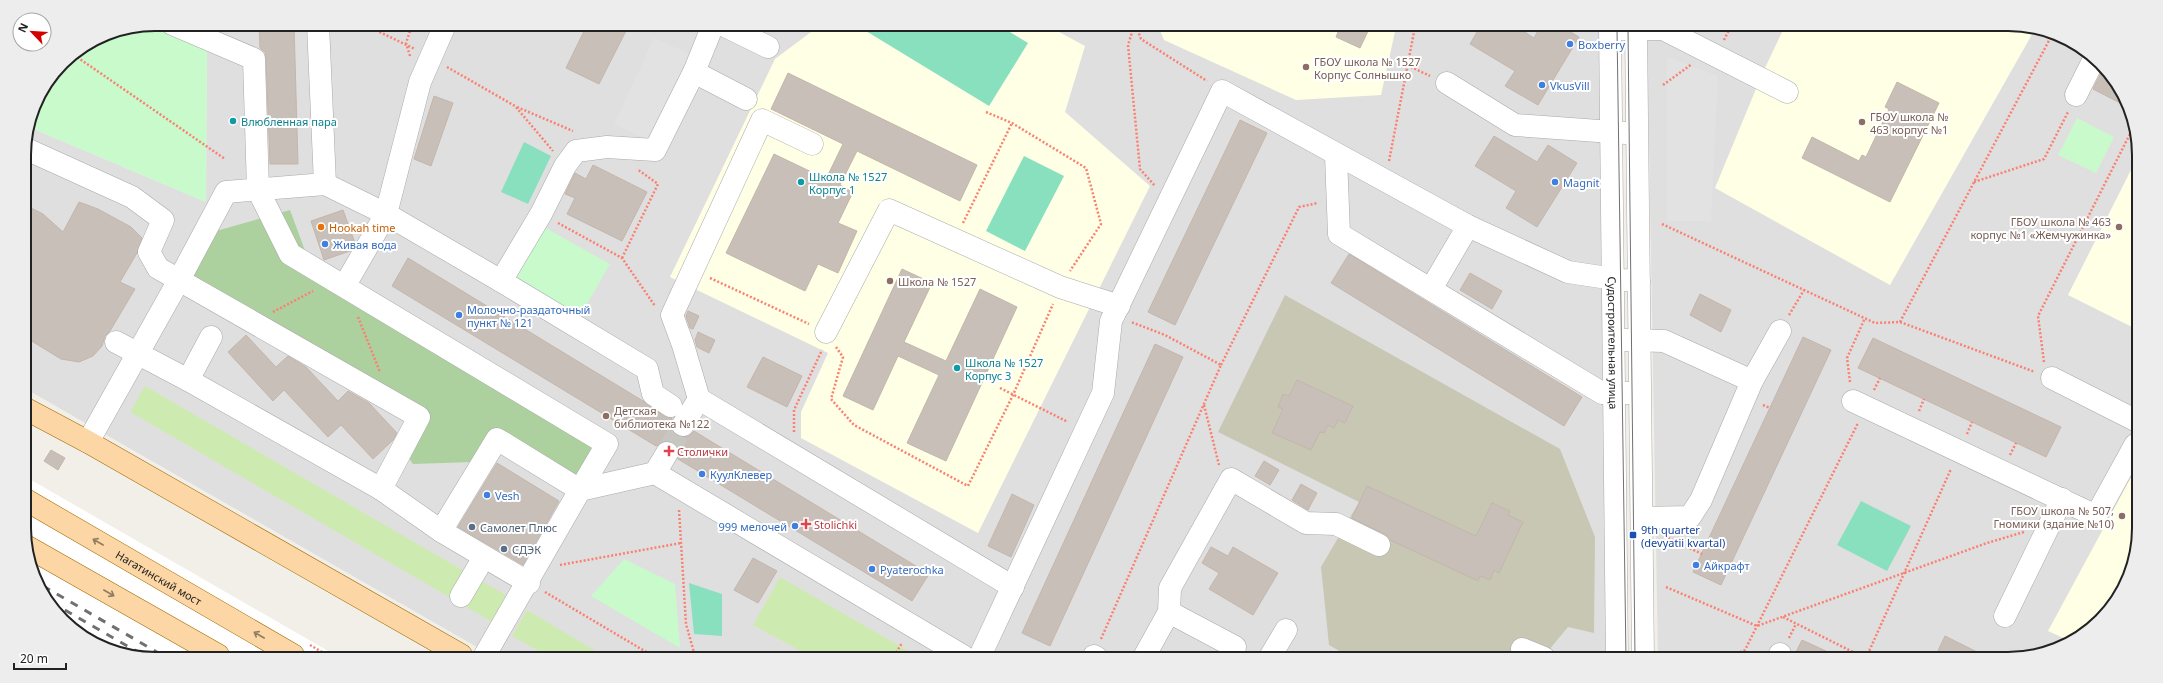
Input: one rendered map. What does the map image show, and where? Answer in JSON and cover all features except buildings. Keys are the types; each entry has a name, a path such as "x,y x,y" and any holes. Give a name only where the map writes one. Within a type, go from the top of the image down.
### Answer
{"main road":[{"path":"31,412 88,442 456,652"},
{"name":"Нагатинский мост","path":"31,503 288,652"},
{"path":"33,550 213,652"}],"street":[{"path":"188,31 254,59 258,190 290,254 340,282 608,444 580,490 488,652"},
{"path":"318,31 325,184"},
{"path":"340,282 386,214 420,82 442,31"},
{"path":"501,281 541,214 565,166 576,151 607,147 655,150 694,72 711,31"},
{"path":"735,31 768,47"},
{"name":"Судостроительная улица","path":"1617,652 1627,393 1623,31"},
{"path":"1667,31 1787,92"},
{"path":"2076,95 2091,63"},
{"path":"694,72 746,98"},
{"path":"1447,83 1515,125 1624,133"},
{"path":"982,652 1103,393 1111,321 1222,90 1336,155 1468,226 1568,272 1626,280"},
{"path":"812,144 762,120 672,314 699,399 1013,587"},
{"path":"31,151 132,198 163,220 150,252 158,268 419,417 381,489"},
{"path":"1336,155 1339,234 1602,393 1627,393 1630,652"},
{"path":"88,442 179,280 226,192 325,184 386,214 647,369 653,394 671,406"},
{"path":"826,332 889,210 1116,311"},
{"path":"1431,289 1468,226"},
{"path":"1642,518 1690,517 1701,500 1752,381 1780,332"},
{"path":"188,380 212,337"},
{"path":"1627,340 1664,341 1752,381"},
{"path":"116,342 188,380 381,489 441,531 484,557 532,576"},
{"path":"2049,377 2132,418"},
{"name":"Судостроительная улица","path":"1627,393 1642,518 1643,652"},
{"path":"683,425 699,399"},
{"path":"1859,404 2096,516 2132,450"},
{"path":"441,531 496,439 580,490 655,473 956,652"},
{"path":"655,473 667,453"},
{"path":"1147,652 1169,612 1170,588 1231,479 1306,523 1336,524 1379,545"},
{"path":"2005,616 2062,500"},
{"path":"461,596 484,557"},
{"path":"1169,612 1234,647 1234,652"},
{"path":"1273,652 1286,630"},
{"path":"1522,649 1529,652"}],"path":[{"path":"380,31 406,43 515,106 579,134"},
{"path":"1133,31 1128,45 1140,169 1169,201"},
{"path":"1137,31 1141,39 1222,90"},
{"path":"1385,181 1406,65 1414,31"},
{"path":"1722,44 1728,31"},
{"path":"1900,322 2050,38"},
{"path":"78,58 225,159"},
{"path":"1406,65 1447,83"},
{"path":"1974,182 2044,159 2076,95"},
{"path":"515,106 565,166"},
{"path":"692,270 826,332 843,357 831,399 854,425 968,486 1013,394 1060,287 1101,224 1086,168 1012,123 986,112"},
{"path":"955,239 1012,123"},
{"path":"2049,377 2038,316 2130,133"},
{"path":"622,258 658,184 632,165"},
{"path":"1097,652 1221,365 1300,207 1338,199"},
{"path":"541,214 622,258 657,308"},
{"path":"1662,224 1874,323 1900,322 2049,377"},
{"path":"254,323 340,282"},
{"path":"1780,332 1804,290"},
{"path":"1116,311 1221,365"},
{"path":"357,314 393,402"},
{"path":"1740,652 1745,650 1854,431 1859,404 1847,358 1865,318"},
{"path":"793,455 794,410 822,350 826,332"},
{"path":"1000,388 1085,430"},
{"path":"1204,404 1225,489"},
{"path":"1854,431 1859,404"},
{"path":"1869,652 1972,422"},
{"path":"678,487 686,624 694,652"},
{"path":"1666,587 1757,626 1987,543 2050,524"},
{"path":"1666,537 1702,554"},
{"path":"532,576 681,543"},
{"path":"532,576 647,652"},
{"path":"1782,617 1854,652"}],"shaded area":[{"path":"207,31 1603,31 1612,652 486,652 31,392 31,147 34,129 206,202"},
{"name":"Школа № 1527","path":"812,31 1057,31 1085,46 1065,112 1150,186 978,533 801,438 801,412 828,353 670,277 775,59"},
{"name":"ГБОУ школа № 1527 Корпус Солнышко","path":"1160,31 1395,31 1381,95 1296,100 1164,40"},
{"path":"1647,31 2008,31 2040,35 2055,40 2077,52 2101,73 2119,100 2130,131 2132,155 2132,528 2128,560 2123,575 2111,597 2090,621 2077,631 2055,643 2040,648 2016,652 1658,652"},
{"name":"ГБОУ школа № 463 корпус №1","path":"1783,31 2008,31 2032,34 1890,285 1715,188 1763,72"},
{"path":"654,38 694,56 652,142 614,124"},
{"path":"1667,57 1718,76 1711,221 1667,221"},
{"name":"ГБОУ школа № 463 корпус №1 «Жемчужинка»","path":"2132,168 2132,327 2068,295"},
{"path":"1285,295 1560,449 1595,537 1594,633 1568,627 1548,651 1550,652 1341,652 1329,645 1321,567 1359,502 1218,432"},
{"name":"ГБОУ школа № 507, Гномики (здание №10)","path":"2132,476 2131,544 2123,575 2115,590 2101,610 2077,631 2064,638 2048,631"}],"green space":[{"path":"162,31 207,50 206,202 34,129 44,100 62,73 86,52 100,44 123,35 139,32"},
{"path":"866,31 1008,31 1028,43 989,106"},
{"path":"2077,118 2114,137 2096,173 2058,155"},
{"path":"524,142 551,156 528,204 501,192"},
{"path":"1024,156 1064,176 1025,251 986,231"},
{"path":"290,210 317,283 598,444 577,478 496,430 473,462 413,464 405,453 425,417 189,278 216,231"},
{"path":"542,226 610,264 580,316 512,276"},
{"path":"145,386 509,597 494,623 130,412"},
{"path":"1861,501 1911,526 1887,571 1837,545"},
{"path":"624,559 675,584 680,648 591,596"},
{"path":"780,577 910,652 803,652 753,625"},
{"path":"689,583 722,594 722,636 694,634"},
{"path":"527,610 597,652 541,652 512,636"}],"pier":[{"path":"31,480 330,652 139,651 108,643 93,635 67,616 48,590 40,575 32,544"}],"tunnel":[{"path":"667,453 683,425"}],"tram line":[{"path":"1617,31 1626,652"},
{"path":"1628,31 1635,652"}],"railway":[{"path":"47,588 157,652"},
{"path":"60,607 135,650"}],"place":[{"name":"Boxberry","path":"1570,44"},
{"name":"ГБОУ школа № 1527 Корпус Солнышко","path":"1306,67"},
{"name":"VkusVill","path":"1542,85"},
{"name":"Влюбленная пара","path":"233,121"},
{"name":"ГБОУ школа № 463 корпус №1","path":"1862,122"},
{"name":"Школа № 1527 Корпус 1","path":"801,182"},
{"name":"Magnit","path":"1555,182"},
{"name":"Hookah time","path":"321,227"},
{"name":"ГБОУ школа № 463 корпус №1 «Жемчужинка»","path":"2119,227"},
{"name":"Живая вода","path":"325,244"},
{"name":"Школа № 1527","path":"890,281"},
{"name":"Молочно-раздаточный пункт № 121","path":"459,315"},
{"name":"Школа № 1527 Корпус 3","path":"957,368"},
{"name":"Детская библиотека №122","path":"606,416"},
{"name":"Столички","path":"669,451"},
{"name":"КуулКлевер","path":"702,474"},
{"name":"Vesh","path":"487,495"},
{"name":"ГБОУ школа № 507, Гномики (здание №10)","path":"2122,516"},
{"name":"Stolichki","path":"806,524"},
{"name":"999 мелочей","path":"795,526"},
{"name":"Самолет Плюс","path":"472,527"},
{"name":"9th quarter (devyatii kvartal)","path":"1633,535"},
{"name":"СДЭК","path":"504,549"},
{"name":"Айкрафт","path":"1696,565"},
{"name":"Pyaterochka","path":"872,569"}]}
